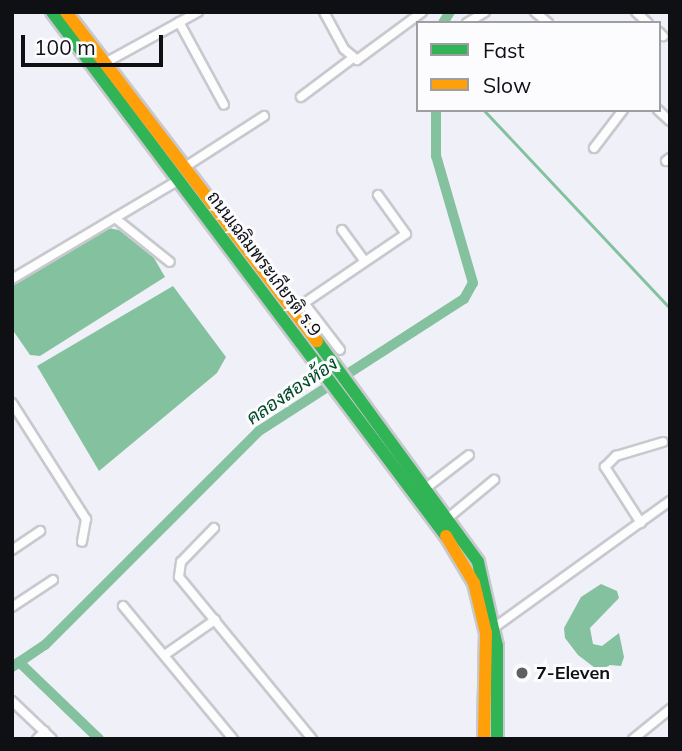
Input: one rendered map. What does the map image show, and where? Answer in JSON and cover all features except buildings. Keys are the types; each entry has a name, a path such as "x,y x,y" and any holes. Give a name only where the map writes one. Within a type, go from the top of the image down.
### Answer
{"main road":[{"name":"ถนนเฉลิมพระเกียรติ ร.9","path":"52,12 373,428 455,548 474,583 490,630 484,739"},
{"name":"ถนนเฉลิมพระเกียรติ ร.9","path":"66,12 185,167 299,307 305,339"},
{"name":"ถนนเฉลิมพระเกียรติ ร.9","path":"373,428 426,488 478,562 490,630 497,739"}],"street":[{"path":"105,63 198,12"},
{"path":"324,12 357,59"},
{"path":"301,97 422,12"},
{"path":"179,22 224,105"},
{"path":"594,148 621,112"},
{"path":"185,167 264,116"},
{"path":"12,279 179,180"},
{"path":"340,350 299,307 364,260 406,234 378,195"},
{"path":"116,218 170,262"},
{"path":"342,230 364,260"},
{"path":"12,402 86,519 82,542"},
{"path":"641,523 605,467 616,456 663,442"},
{"path":"426,488 469,455"},
{"path":"448,518 494,480"},
{"path":"490,630 670,501"},
{"path":"215,528 178,569 178,577 312,739"},
{"path":"12,550 40,531"},
{"path":"12,607 53,580"},
{"path":"123,607 166,654 233,739"},
{"path":"166,654 215,620"},
{"path":"12,701 52,739"},
{"path":"633,739 670,709"},
{"path":"37,739 45,731"}],"shaded area":[{"path":"108,228 119,230 154,258 165,277 40,356 30,355 12,329 12,286"},
{"path":"173,286 226,357 217,373 99,471 37,366"},
{"path":"601,584 617,591 619,598 590,628 593,644 602,646 619,633 624,657 621,666 610,665 599,671 578,655 565,638 564,628 581,597"}],"waterway":[{"name":"คลองสองห้อง","path":"444,21 450,12"},
{"name":"คลองสองห้อง","path":"12,667 45,645 259,431 464,299 473,283 436,156 436,112"},
{"path":"486,112 670,308"},
{"path":"19,662 99,739"}],"traffic: fast":[{"path":"52,12 446,536"},
{"path":"317,341 478,562 497,646 497,739"}],"traffic: slow":[{"path":"66,12 317,341"},
{"path":"446,536 474,583 486,633 484,739"}],"place":[{"name":"7-Eleven","path":"522,673"}]}
